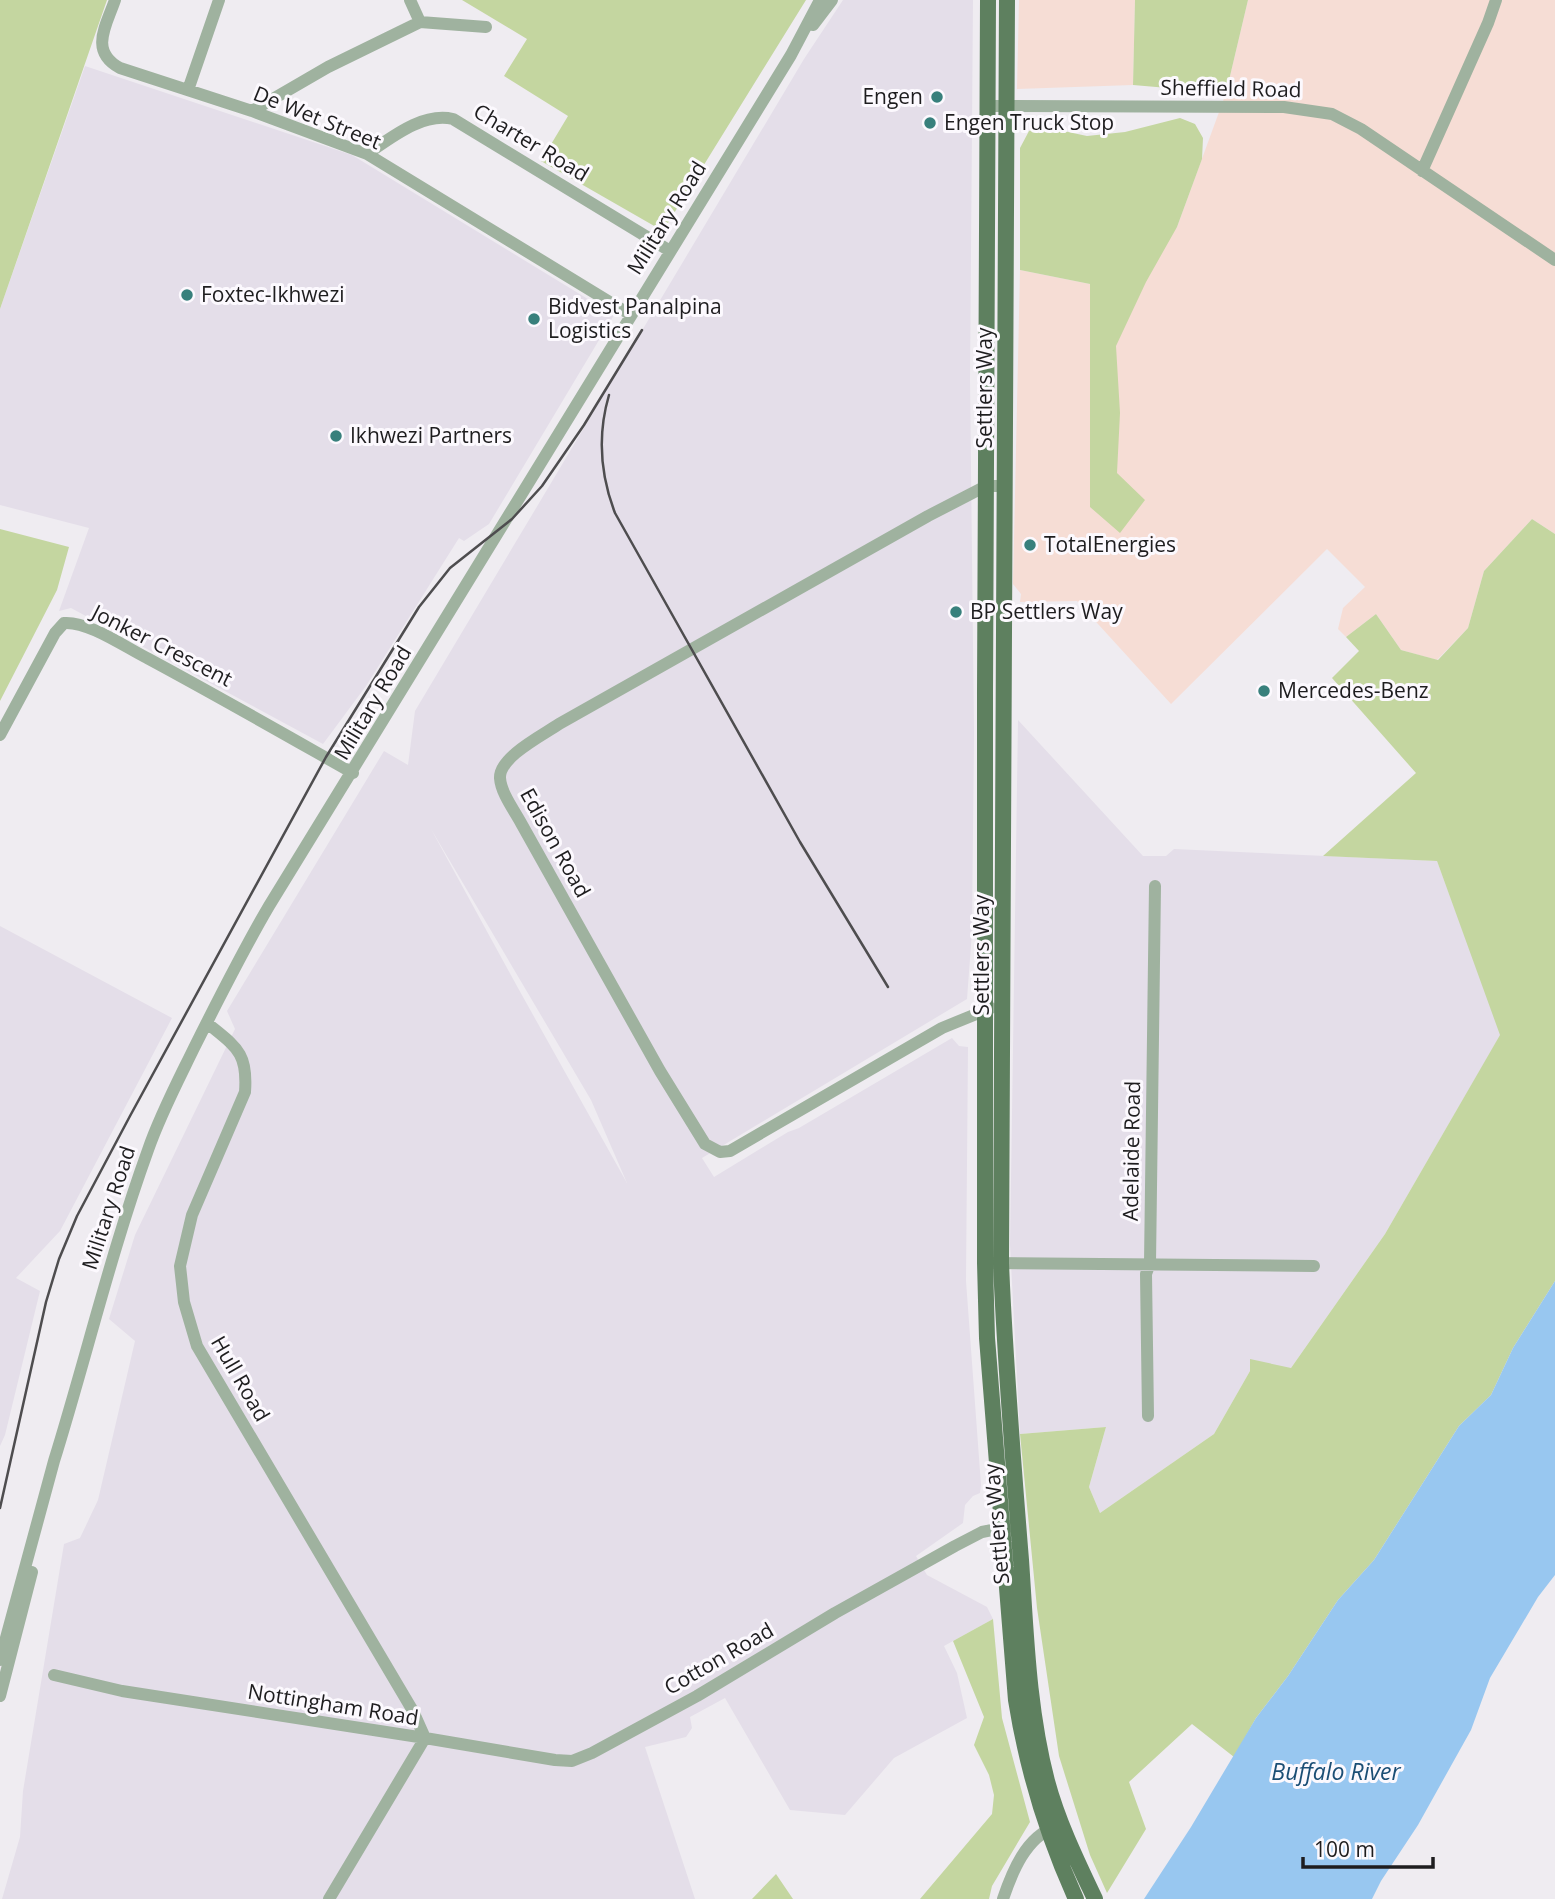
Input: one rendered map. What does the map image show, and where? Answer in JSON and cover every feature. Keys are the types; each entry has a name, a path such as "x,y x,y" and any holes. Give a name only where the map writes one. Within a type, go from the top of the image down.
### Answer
{"main road":[{"name":"Settlers Way","path":"988,0 984,1009 993,1263 1009,1406 1010,1526 1034,1706 1061,1867 1076,1899"},
{"name":"Settlers Way","path":"993,1263 1003,1006 1002,725 1007,0"},
{"name":"Settlers Way","path":"1055,1827 1075,1856 1095,1899"}],"street":[{"name":"De Wet Street","path":"115,0 102,37 103,56 108,62 367,154 631,315"},
{"path":"188,90 219,0"},
{"path":"410,0 420,22"},
{"name":"Military Road","path":"0,1660 96,1312 149,1148 206,1023 242,953 801,36 820,0"},
{"name":"Military Road","path":"801,36 832,0"},
{"path":"1422,171 1496,0"},
{"path":"251,111 339,61 420,22 486,27"},
{"name":"Sheffield Road","path":"989,106 1284,107 1313,110 1347,121 1555,260"},
{"name":"Charter Road","path":"367,154 394,136 428,120 438,117 453,119 670,251"},
{"name":"Edison Road","path":"1003,1006 984,1009 942,1028 730,1151 715,1151 705,1144 660,1070 521,823 503,788 500,776 506,761 559,724 986,486 1005,486"},
{"name":"Jonker Crescent","path":"0,735 55,633 64,623 70,622 95,631 206,690 353,773"},
{"name":"Adelaide Road","path":"1148,1416 1146,1274 1150,1263 1155,886"},
{"name":"Hull Road","path":"206,1023 229,1041 242,1056 247,1070 245,1092 192,1215 180,1266 184,1302 197,1346 413,1711 425,1738"},
{"path":"993,1263 1314,1266"},
{"name":"Military Road","path":"0,1696 67,1442 65,1430"},
{"name":"Cotton Road","path":"425,1738 572,1761 593,1753 697,1696 835,1613 982,1532 1010,1526"},
{"name":"Nottingham Road","path":"54,1675 122,1691 425,1738 329,1899"},
{"path":"1003,1899 1021,1859 1038,1836 1055,1827"}],"shaded area":[{"path":"843,0 973,0 970,380 974,733 972,932 967,999 702,1158 714,1177 952,1038 959,1046 968,1047 966,1281 981,1485 980,1493 965,1505 963,1523 916,1556 927,1575 987,1607 993,1619 944,1646 957,1673 967,1718 894,1758 845,1815 790,1810 725,1698 690,1717 692,1728 686,1737 645,1747 695,1899 2,1899 20,1837 23,1791 64,1544 80,1538 98,1500 135,1341 109,1319 135,1235 235,1029 227,1011 384,751 408,765 415,711 804,59","holes":["431,829 591,1100 627,1183"]},
{"path":"1019,0 1135,0 1133,85 1017,89"},
{"path":"1248,0 1555,0 1555,534 1532,519 1484,571 1468,628 1437,660 1401,650 1376,614 1346,637 1338,629 1343,608 1365,587 1327,549 1171,704 1077,601 1020,602 1021,594 1013,584 1020,270 1090,284 1177,227 1226,93"},
{"path":"85,66 352,155 614,315 489,524 464,541 459,538 366,686 323,744 71,608 59,611 89,528 0,505 0,309"},
{"path":"1018,720 1143,856 1166,856 1174,849 1437,861 1501,1034 1385,1234 1291,1368 1250,1371 1214,1434 1100,1513 1089,1487 1106,1427 1020,1434 1010,1245"},
{"path":"0,926 172,1018 60,1231 16,1278 40,1291 0,1446"}],"green space":[{"path":"0,0 107,0 0,309"},
{"path":"462,0 806,0 663,231 541,161 568,116 504,76 527,39"},
{"path":"1135,0 1248,0 1226,93 1133,85"},
{"path":"1180,118 1195,124 1203,138 1202,159 1177,227 1146,282 1116,346 1120,413 1117,473 1145,500 1120,533 1090,507 1090,284 1020,270 1020,148 1029,131 1040,126 1087,136 1125,132"},
{"path":"1532,519 1555,534 1555,1281 1513,1348 1491,1395 1459,1426 1374,1560 1338,1600 1288,1676 1256,1718 1234,1757 1192,1724 1129,1782 1146,1829 1107,1893 1090,1855 1059,1756 1037,1608 1020,1434 1106,1427 1089,1487 1100,1513 1214,1434 1250,1371 1250,1359 1291,1368 1385,1234 1500,1035 1437,861 1323,856 1416,773 1332,678 1359,651 1346,637 1376,614 1401,650 1438,660 1468,628 1484,571"},
{"path":"0,529 69,547 57,590 0,701"},
{"path":"993,1619 1002,1718 1030,1822 992,1886 989,1899 920,1899 992,1814 994,1795 989,1775 974,1745 984,1717 953,1641"},
{"path":"776,1874 793,1899 752,1899"}],"water":[{"name":"Buffalo River","path":"1555,1281 1555,1575 1538,1597 1490,1678 1471,1730 1418,1825 1372,1899 1144,1899 1256,1718 1288,1676 1338,1600 1374,1560 1459,1426 1491,1395 1513,1348"}],"railway":[{"path":"0,1508 46,1302 59,1259 77,1216 130,1116 326,757 419,607 450,568 512,519 542,486 584,425 642,330"},
{"path":"609,395 603,425 602,455 606,484 615,513 800,842 888,987"}],"place":[{"name":"Engen","path":"937,97"},
{"name":"Engen Truck Stop","path":"930,123"},
{"name":"Foxtec-Ikhwezi","path":"187,295"},
{"name":"Bidvest Panalpina Logistics","path":"534,319"},
{"name":"Ikhwezi Partners","path":"336,436"},
{"name":"TotalEnergies","path":"1030,545"},
{"name":"BP Settlers Way","path":"956,612"},
{"name":"Mercedes-Benz","path":"1264,691"}]}
